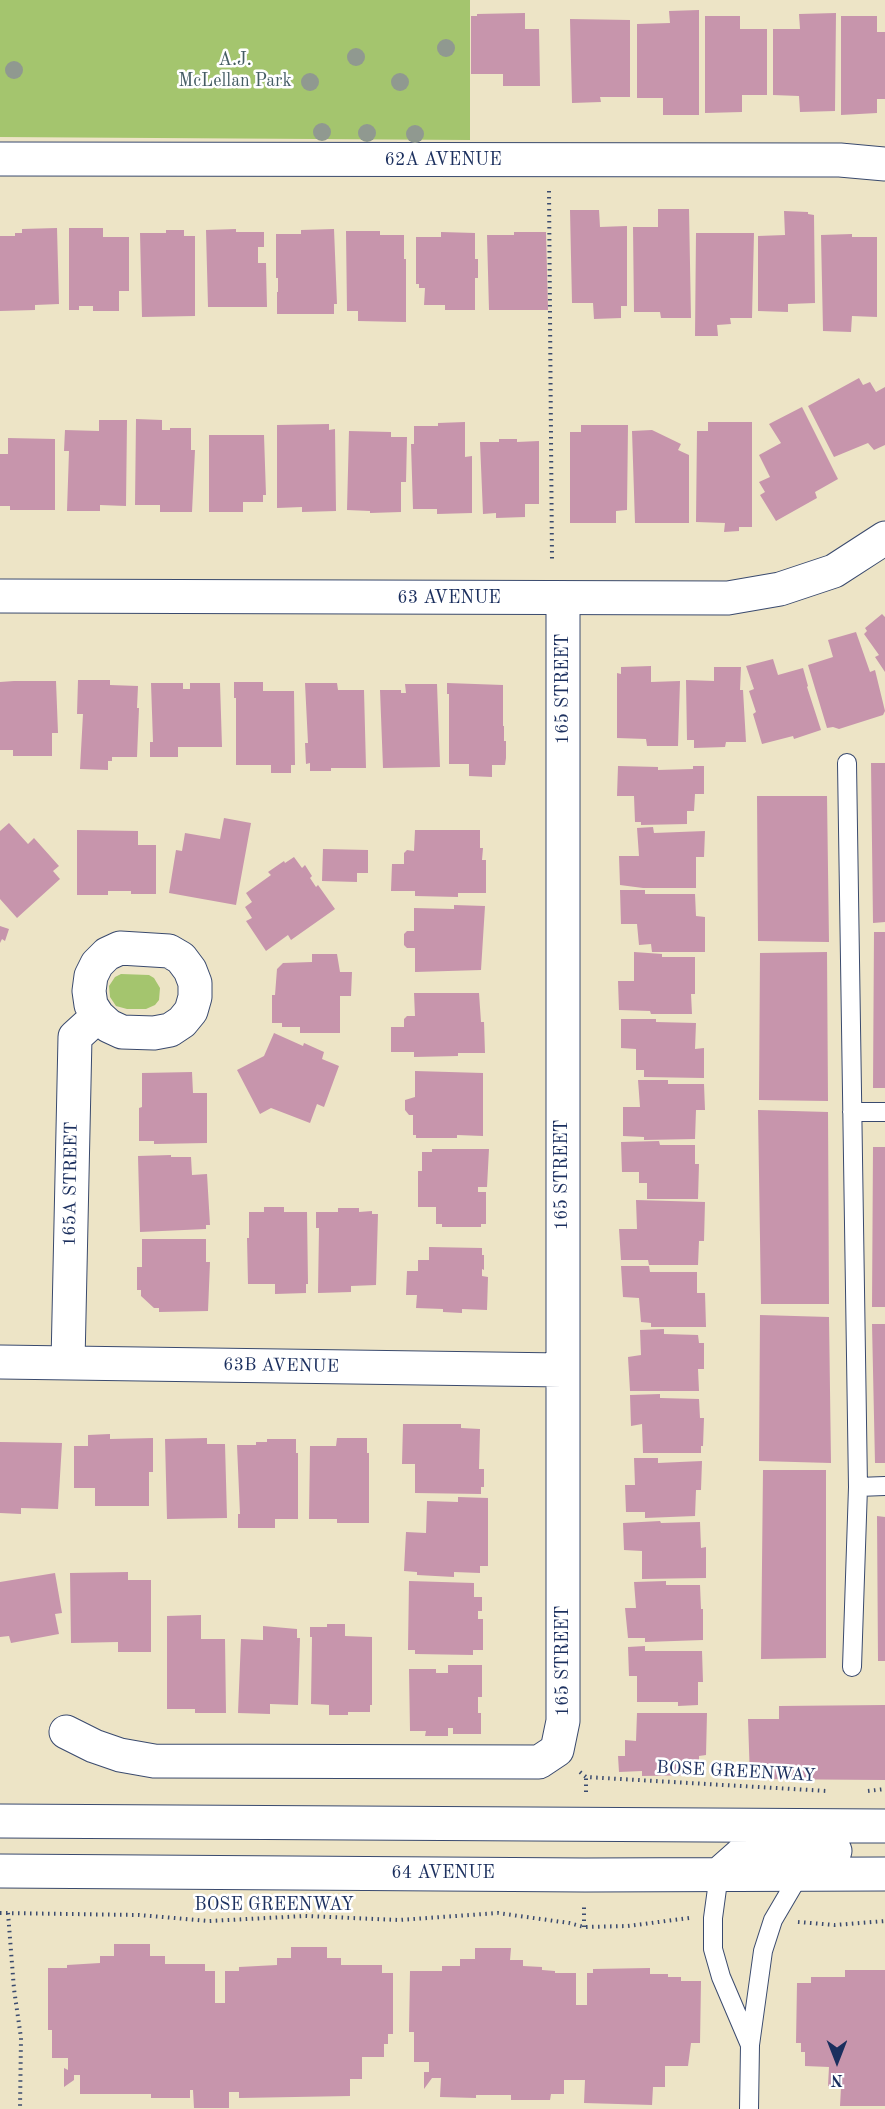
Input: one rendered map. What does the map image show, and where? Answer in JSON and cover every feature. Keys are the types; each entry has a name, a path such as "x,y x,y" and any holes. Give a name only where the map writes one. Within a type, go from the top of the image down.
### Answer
{"street":[{"name":"62A AVENUE","path":"0,159 840,160 885,164"},
{"name":"63 AVENUE","path":"0,596 728,598 780,589 834,571 885,538"},
{"name":"165 STREET","path":"66,1732 94,1746 120,1755 154,1761 539,1762 557,1750 563,1721 563,598"},
{"name":"165A STREET","path":"68,1362 75,1037 98,1016"},
{"name":"63B AVENUE","path":"0,1362 562,1371"},
{"path":"0,1821 885,1826"},
{"path":"719,1874 745,1851 885,1851"},
{"name":"64 AVENUE","path":"0,1871 885,1874"}],"lane":[{"path":"847,763 858,1487 852,1667"},
{"path":"852,1113 885,1112"},
{"path":"858,1487 885,1486"},
{"path":"719,1874 713,1918 713,1949 721,1977 750,2045"},
{"path":"749,2109 750,2045 763,1951 773,1920 800,1874"}],"path":[{"path":"541,161 550,194 552,560"},
{"name":"BOSE GREENWAY","path":"586,1778 832,1791"},
{"path":"865,1791 885,1790"},
{"path":"584,1905 584,1928"},
{"name":"BOSE GREENWAY","path":"0,1913 139,1914 209,1921 305,1916 399,1920 498,1913 569,1923 584,1928 628,1926 690,1918"},
{"path":"8,1913 14,1989 21,2038 20,2109"},
{"path":"789,1920 835,1925 885,1920"}],"green space":[{"name":"A.J. McLellan Park","path":"0,0 470,0 470,140 0,137"},
{"path":"121,974 149,975 154,978 160,988 159,1000 155,1005 146,1009 127,1009 116,1006 110,997 109,986 115,977"}],"building":[{"path":"699,10 699,115 663,115 663,98 637,98 637,24 670,23 669,11"},
{"path":"525,13 525,29 539,29 540,86 503,86 503,74 471,74 471,16"},
{"path":"836,13 835,111 800,112 799,96 773,95 773,29 800,29 799,14"},
{"path":"705,16 740,16 740,29 767,29 767,95 742,95 742,112 705,113"},
{"path":"841,16 877,16 877,32 885,32 885,99 877,99 877,113 841,115"},
{"path":"570,19 630,20 630,97 600,97 601,102 572,103"},
{"path":"658,209 689,209 691,318 661,318 660,312 634,312 633,227 658,227"},
{"path":"570,210 599,210 600,227 627,226 627,306 621,306 621,318 594,319 593,303 572,303"},
{"path":"784,211 808,212 814,215 815,303 788,304 788,312 758,311 758,236 785,235"},
{"path":"57,228 59,304 35,305 35,310 0,311 0,236 15,236 15,233 22,233 22,229"},
{"path":"69,228 103,228 103,237 129,237 129,291 119,291 119,311 93,311 93,306 79,306 79,310 69,310"},
{"path":"236,229 236,232 264,232 264,247 258,247 258,263 266,263 267,307 208,307 206,230"},
{"path":"334,229 337,304 334,304 334,314 277,314 276,234 301,234 301,230"},
{"path":"166,230 184,230 184,236 195,236 195,316 142,317 140,233 166,233"},
{"path":"346,231 380,231 380,235 404,235 406,322 358,321 358,311 347,311"},
{"path":"441,232 475,233 478,278 475,278 475,310 445,310 445,305 424,305 425,288 419,288 419,284 416,284 416,237 441,237"},
{"path":"514,232 546,232 548,310 489,310 487,235 514,235"},
{"path":"696,233 754,233 752,318 730,318 731,324 717,325 718,336 695,336"},
{"path":"852,234 852,237 877,237 877,317 852,316 851,332 823,331 821,235"},
{"path":"859,378 863,385 870,382 876,392 885,387 885,445 874,450 868,443 834,457 808,406"},
{"path":"802,407 838,479 815,492 817,498 776,521 760,495 765,492 759,482 770,477 759,455 781,443 769,424"},
{"path":"136,419 162,420 162,430 191,428 191,450 195,450 192,512 160,512 160,505 135,505"},
{"path":"99,420 127,420 126,506 100,505 100,511 67,511 69,451 64,451 65,430 99,431"},
{"path":"465,422 465,457 472,456 472,513 437,514 437,509 413,509 411,444 414,444 414,426 438,426 438,423"},
{"path":"708,422 752,422 752,527 739,527 739,531 724,532 725,523 696,522 697,431 708,431"},
{"path":"329,424 329,430 335,429 336,511 302,512 302,507 277,508 277,425"},
{"path":"581,425 628,425 627,510 616,511 616,523 570,523 570,432 581,432"},
{"path":"652,430 681,444 678,450 689,455 689,523 635,523 632,431"},
{"path":"349,431 391,432 391,437 407,437 406,482 401,482 401,512 370,513 370,511 347,510"},
{"path":"209,435 264,435 266,495 263,495 263,502 243,502 243,512 209,512"},
{"path":"8,438 55,439 55,510 10,510 10,506 0,506 0,454 8,454"},
{"path":"499,439 517,439 517,442 539,441 539,504 525,504 525,517 496,518 496,513 483,514 480,442 499,442"},
{"path":"882,614 885,617 885,672 875,657 879,655 864,634 867,631 865,628"},
{"path":"856,632 870,672 875,670 885,711 883,715 839,729 827,728 808,665 833,657 828,640"},
{"path":"773,659 778,675 803,668 821,730 794,739 793,736 762,744 749,691 754,689 746,666"},
{"path":"651,666 651,682 680,681 678,746 647,746 646,739 617,738 617,673 621,674 621,667"},
{"path":"714,667 741,667 740,690 743,690 746,742 726,742 725,747 694,748 694,740 687,740 686,680 714,681"},
{"path":"78,680 110,680 110,685 138,686 137,757 112,757 112,761 108,761 108,770 80,769 83,714 77,714"},
{"path":"56,681 58,733 52,733 52,756 13,756 13,750 0,750 0,682"},
{"path":"234,682 263,682 263,691 294,691 295,765 291,765 291,773 271,773 271,765 236,765"},
{"path":"151,683 183,683 183,689 190,689 190,683 220,683 222,747 178,747 178,757 150,757 150,742 153,742"},
{"path":"305,683 337,683 338,690 364,690 366,768 331,768 331,771 310,771 310,763 306,764 305,743 308,743"},
{"path":"447,683 503,685 506,758 505,765 492,765 492,777 469,776 469,764 449,764"},
{"path":"405,684 437,684 440,767 383,768 380,690 401,690 401,693 406,693"},
{"path":"871,763 885,763 885,922 873,923"},
{"path":"618,766 658,767 658,770 693,769 693,766 704,766 704,794 695,794 694,811 687,811 687,824 641,825 641,822 635,822 634,796 617,796"},
{"path":"757,796 827,796 829,942 758,941"},
{"path":"224,818 251,823 236,905 169,893 176,850 182,851 185,833 220,839"},
{"path":"9,823 28,844 34,838 59,866 53,871 60,879 17,918 0,899 0,831"},
{"path":"653,827 654,833 705,831 704,857 696,857 696,888 643,888 620,885 619,856 639,856 637,828"},
{"path":"77,830 138,831 138,845 156,845 156,894 108,891 108,895 77,895"},
{"path":"415,830 480,830 482,860 486,860 486,893 458,893 458,897 415,896 415,891 391,891 392,864 404,864 404,853 407,850 414,851"},
{"path":"323,849 368,850 368,873 357,873 357,882 322,881"},
{"path":"294,857 302,868 305,865 316,887 318,885 335,909 291,940 288,935 266,951 246,921 252,918 245,907 252,902 246,893 271,875 268,872"},
{"path":"620,890 645,890 645,894 695,894 696,916 705,917 705,952 652,952 651,944 639,945 637,924 621,924"},
{"path":"454,905 485,906 481,970 415,972 415,948 407,948 404,945 404,934 407,931 414,931 414,908 454,909"},
{"path":"0,926 9,929 5,941 2,939 0,943"},
{"path":"874,932 885,932 885,1088 873,1088"},
{"path":"634,952 662,954 662,957 695,957 695,994 691,994 692,1014 651,1014 650,1011 619,1010 618,981 634,981"},
{"path":"827,952 828,1101 759,1100 760,953"},
{"path":"312,954 337,954 340,972 352,972 351,996 340,996 340,1033 300,1033 300,1027 282,1027 282,1023 272,1023 272,995 275,995 277,969 283,963 312,962"},
{"path":"414,993 479,993 481,1022 484,1022 485,1053 414,1057 414,1052 391,1052 391,1027 404,1027 404,1019 407,1016 415,1016"},
{"path":"621,1019 656,1019 656,1022 696,1023 695,1049 704,1048 704,1078 644,1077 644,1070 636,1070 636,1049 621,1048"},
{"path":"274,1033 303,1046 304,1043 324,1052 322,1059 339,1066 324,1107 317,1104 310,1123 271,1108 260,1114 237,1070 264,1056"},
{"path":"415,1071 483,1073 483,1136 416,1138 416,1135 413,1135 413,1115 409,1115 405,1110 405,1100 415,1097"},
{"path":"192,1072 193,1093 207,1093 207,1143 154,1144 154,1141 139,1141 142,1073"},
{"path":"638,1080 668,1080 668,1084 704,1084 705,1110 696,1110 695,1139 644,1140 644,1137 623,1136 623,1107 640,1107"},
{"path":"758,1110 828,1112 829,1304 761,1304"},
{"path":"659,1141 660,1145 695,1145 695,1164 699,1164 698,1199 647,1199 647,1183 639,1183 639,1172 622,1172 621,1142"},
{"path":"873,1147 885,1147 885,1307 872,1307"},
{"path":"432,1149 489,1149 487,1187 478,1187 478,1192 486,1192 486,1224 481,1224 481,1227 442,1227 442,1224 436,1224 436,1207 418,1207 418,1171 422,1171 422,1152 432,1152"},
{"path":"171,1155 171,1157 191,1157 192,1175 207,1174 210,1225 206,1225 206,1229 140,1232 138,1156"},
{"path":"636,1200 705,1202 704,1241 699,1241 698,1265 649,1265 648,1260 621,1260 619,1229 637,1229"},
{"path":"264,1207 284,1207 284,1212 307,1212 308,1284 306,1284 306,1293 275,1294 275,1284 248,1284 249,1212 264,1212"},
{"path":"338,1208 359,1208 359,1212 372,1211 372,1214 378,1214 376,1285 351,1286 351,1292 318,1293 319,1228 316,1228 316,1212 338,1212"},
{"path":"142,1239 206,1239 206,1262 210,1262 208,1311 159,1312 159,1308 154,1308 141,1296 141,1290 137,1290 137,1267 142,1267"},
{"path":"429,1247 482,1248 484,1270 482,1269 482,1276 488,1277 487,1310 462,1309 462,1313 443,1312 443,1309 416,1308 417,1295 406,1295 407,1271 418,1271 418,1260 429,1260"},
{"path":"621,1266 649,1266 650,1272 697,1272 697,1293 705,1293 706,1327 651,1327 651,1323 641,1322 639,1298 623,1297"},
{"path":"760,1315 829,1317 831,1463 759,1461"},
{"path":"872,1324 885,1324 885,1463 875,1463"},
{"path":"664,1329 664,1334 698,1335 699,1343 704,1343 704,1369 698,1369 699,1391 630,1391 628,1357 641,1355 640,1330"},
{"path":"660,1394 660,1398 699,1399 700,1418 704,1418 701,1453 643,1453 642,1424 631,1426 630,1395"},
{"path":"403,1424 461,1424 461,1428 480,1429 479,1469 484,1469 484,1487 481,1487 481,1494 415,1493 415,1464 402,1464"},
{"path":"110,1434 110,1439 153,1438 153,1472 149,1472 149,1506 95,1506 95,1488 74,1488 74,1446 88,1446 88,1435"},
{"path":"207,1438 207,1444 225,1444 227,1518 167,1519 165,1439"},
{"path":"337,1438 367,1438 369,1523 337,1523 337,1519 309,1519 310,1446 336,1446"},
{"path":"267,1439 296,1439 298,1519 275,1519 275,1528 238,1528 238,1514 240,1514 237,1445 256,1445 256,1442 267,1442"},
{"path":"0,1442 62,1443 58,1509 21,1508 21,1514 0,1513"},
{"path":"634,1458 658,1458 658,1463 702,1461 701,1490 696,1490 695,1516 645,1518 645,1512 626,1512 625,1485 635,1485"},
{"path":"763,1470 826,1470 826,1658 761,1659"},
{"path":"458,1497 488,1498 488,1566 480,1566 480,1573 454,1572 454,1577 417,1575 417,1572 404,1571 406,1532 426,1533 427,1501 458,1502"},
{"path":"877,1516 885,1517 885,1661 878,1661"},
{"path":"660,1521 661,1523 700,1522 701,1548 706,1547 706,1578 642,1579 642,1551 624,1550 623,1523"},
{"path":"128,1572 128,1580 151,1580 151,1652 118,1652 118,1642 71,1643 70,1573"},
{"path":"55,1573 62,1613 55,1614 59,1634 11,1643 9,1636 0,1637 0,1582"},
{"path":"409,1581 474,1583 474,1597 482,1597 482,1611 478,1611 478,1619 483,1619 483,1650 473,1650 473,1655 415,1654 415,1650 408,1650"},
{"path":"666,1581 666,1585 700,1585 703,1640 645,1642 645,1638 628,1638 625,1608 636,1608 634,1582"},
{"path":"201,1615 201,1639 225,1639 226,1713 195,1713 195,1709 167,1709 167,1616"},
{"path":"327,1624 345,1624 345,1636 372,1637 372,1705 370,1705 370,1712 329,1715 329,1705 311,1704 312,1637 310,1637 310,1627 327,1627"},
{"path":"263,1626 297,1629 297,1638 300,1638 298,1705 270,1704 270,1714 238,1713 241,1639 263,1640"},
{"path":"645,1646 645,1651 702,1651 703,1682 698,1682 698,1705 678,1706 678,1702 637,1702 637,1676 629,1676 628,1647"},
{"path":"448,1665 482,1665 482,1697 478,1697 481,1734 453,1734 453,1728 448,1728 448,1736 425,1736 426,1731 410,1731 409,1669 436,1669 436,1673 448,1673"},
{"path":"885,1705 885,1780 750,1779 748,1719 779,1719 779,1706"},
{"path":"637,1713 707,1713 706,1755 699,1756 699,1775 642,1776 642,1771 619,1772 618,1756 625,1756 625,1740 636,1741"},
{"path":"114,1944 150,1944 150,1956 165,1956 165,1964 205,1964 205,1971 215,1971 215,2003 225,2003 225,1971 239,1971 239,1967 277,1965 277,1958 291,1958 291,1947 327,1947 327,1958 341,1958 341,1965 382,1965 382,1973 393,1973 393,2034 388,2034 388,2044 384,2044 384,2057 362,2057 362,2079 350,2079 350,2096 239,2098 239,2092 229,2092 229,2108 194,2108 193,2090 190,2090 190,2098 151,2098 151,2094 80,2094 80,2075 74,2075 74,2080 64,2087 64,2068 68,2070 68,2058 52,2058 52,2030 48,2030 48,1968 67,1968 67,1965 100,1963 100,1956 114,1956"},
{"path":"475,1948 511,1948 510,1960 523,1960 523,1966 542,1967 542,1970 555,1971 555,1973 576,1973 576,2005 587,2005 587,1973 593,1973 593,1969 650,1968 650,1974 668,1974 668,1977 681,1977 681,1981 701,1981 700,2043 691,2043 688,2066 665,2066 665,2087 653,2087 652,2105 584,2103 585,2080 564,2080 564,2094 551,2094 550,2100 511,2100 511,2095 476,2095 476,2098 440,2097 441,2078 432,2078 424,2089 424,2072 429,2072 429,2062 414,2062 414,2032 409,2032 410,1971 442,1971 442,1966 460,1966 460,1959 475,1959"},
{"path":"845,1970 885,1970 885,2106 840,2106 841,2087 828,2086 829,2067 805,2066 805,2052 801,2052 801,2043 796,2043 797,1983 811,1983 811,1977 845,1977"}]}
